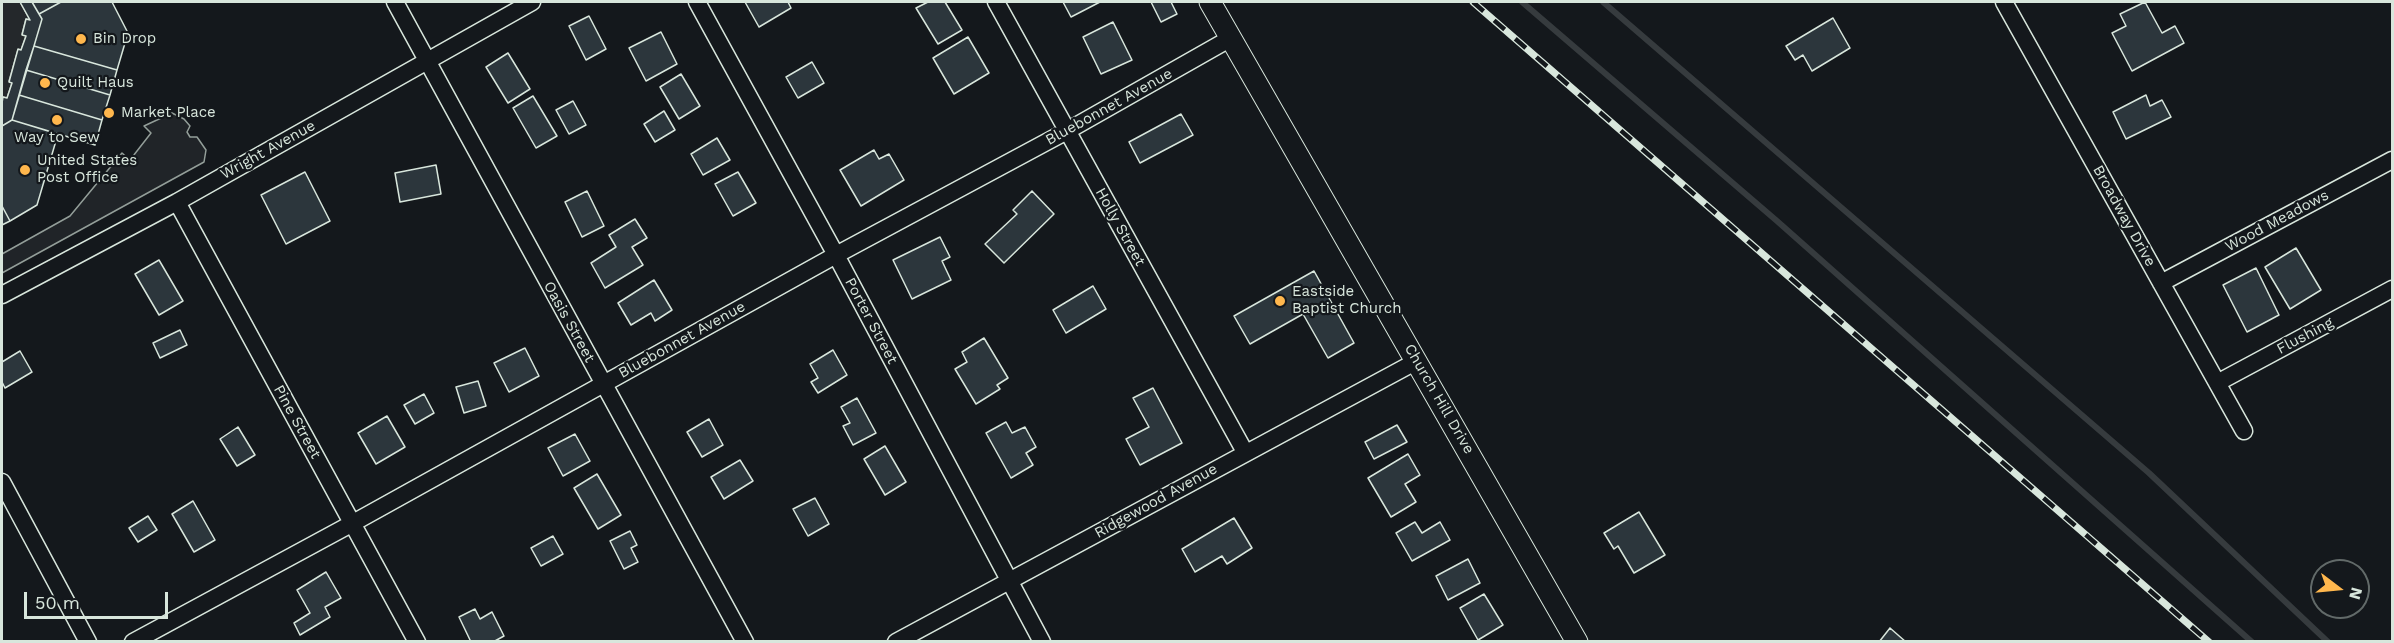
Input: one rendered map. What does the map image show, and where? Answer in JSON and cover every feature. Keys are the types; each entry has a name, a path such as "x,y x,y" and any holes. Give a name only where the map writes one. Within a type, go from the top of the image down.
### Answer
{"street":[{"name":"Oasis Street","path":"395,2 745,642"},
{"name":"Wright Avenue","path":"2,295 177,202 532,2"},
{"name":"Porter Street","path":"697,2 836,255 1042,642"},
{"name":"Holly Street","path":"996,2 1245,452"},
{"name":"Church Hill Drive","path":"1210,2 1577,642"},
{"name":"Broadway Drive","path":"2004,2 2244,431"},
{"name":"Bluebonnet Avenue","path":"133,642 353,523 836,255 1067,131 1231,38"},
{"name":"Wood Meadows","path":"2161,283 2392,160"},
{"name":"Pine Street","path":"177,202 417,642"},
{"name":"Flushing","path":"2217,383 2392,289"},
{"name":"Ridgewood Avenue","path":"896,642 1417,361"},
{"path":"2,482 88,642"}],"shaded area":[{"path":"2,2 20,2 30,20 26,19 22,34 26,36 21,50 18,50 9,81 12,83 7,98 3,97 2,103"},
{"path":"172,113 184,119 190,126 187,132 190,137 197,137 206,150 204,162 2,273 2,254 70,216 122,153 130,160 151,133 144,126"}],"building":[{"path":"20,2 32,2 42,19 12,120 2,126 3,97 7,98 18,49 21,50 26,36 22,35 26,19 30,20"},
{"path":"32,2 61,2 39,14"},
{"name":"Bin Drop","path":"61,2 112,2 128,33 117,70 34,46 42,19 39,14"},
{"path":"745,2 788,2 791,8 759,27"},
{"path":"928,2 945,2 962,30 938,44 916,8"},
{"path":"1063,2 1100,2 1071,17"},
{"path":"1151,2 1171,2 1177,14 1161,22"},
{"path":"2145,2 2162,33 2175,26 2184,43 2132,71 2112,33 2126,26 2120,14"},
{"path":"589,16 606,49 586,60 569,26"},
{"path":"1833,18 1850,48 1812,71 1803,55 1795,60 1786,46"},
{"path":"1113,22 1132,60 1101,74 1083,37"},
{"path":"661,32 677,64 646,81 629,48"},
{"path":"968,37 989,73 954,94 933,58"},
{"path":"34,46 117,70 110,95 26,70"},
{"path":"508,53 530,89 508,103 486,67"},
{"path":"812,62 824,83 798,98 786,77"},
{"name":"Quilt Haus","path":"26,70 110,95 102,120 19,95"},
{"path":"681,74 700,106 679,119 660,87"},
{"name":"Way to Sew","path":"19,95 102,120 95,145 12,120"},
{"path":"2146,95 2150,106 2162,100 2171,117 2126,139 2113,112"},
{"path":"533,96 557,136 536,148 513,108"},
{"path":"573,101 586,125 569,134 556,110"},
{"path":"664,111 675,130 655,142 644,124"},
{"path":"1181,114 1193,135 1140,163 1129,142"},
{"name":"United States Post Office","path":"12,120 58,134 37,205 10,221 2,206 2,126"},
{"path":"717,138 730,160 703,175 691,154"},
{"path":"874,150 879,159 889,154 904,180 861,206 840,170"},
{"path":"436,165 441,194 400,202 395,173"},
{"path":"305,172 330,221 286,244 261,195"},
{"path":"738,172 756,203 733,216 715,184"},
{"path":"587,191 604,226 582,237 565,202"},
{"path":"1032,191 1054,214 1004,263 985,244 1017,214 1013,210"},
{"path":"2,206 10,221 2,225"},
{"path":"635,219 647,238 632,247 643,265 605,288 591,263 616,247 609,235"},
{"path":"940,237 950,257 942,261 951,280 912,299 893,260"},
{"path":"2296,248 2321,290 2290,309 2265,267"},
{"path":"159,260 183,301 159,315 135,274"},
{"path":"2256,268 2279,315 2247,332 2223,285"},
{"path":"1314,271 1354,343 1328,358 1303,314 1250,344 1234,316"},
{"path":"654,280 672,310 655,321 651,313 631,325 618,303"},
{"path":"1093,286 1106,309 1066,333 1053,310"},
{"path":"180,330 187,345 160,358 153,343"},
{"path":"984,338 1008,378 997,385 1000,389 976,404 955,369 967,362 962,352"},
{"path":"525,348 539,376 509,392 494,363"},
{"path":"833,350 847,375 818,393 811,382 818,378 810,364"},
{"path":"20,351 32,372 5,388 2,382 2,362"},
{"path":"478,381 486,406 464,413 456,387"},
{"path":"1153,388 1182,443 1140,465 1126,439 1149,427 1133,398"},
{"path":"424,394 434,413 415,424 404,405"},
{"path":"857,398 876,433 853,445 843,426 850,423 841,407"},
{"path":"387,416 405,447 376,464 358,433"},
{"path":"709,419 723,445 702,457 687,432"},
{"path":"1006,422 1012,433 1025,427 1036,447 1026,453 1033,465 1011,478 986,433"},
{"path":"1397,425 1407,442 1374,459 1365,442"},
{"path":"238,427 255,455 237,466 220,439"},
{"path":"575,434 590,461 563,476 548,448"},
{"path":"885,446 906,482 885,495 864,459"},
{"path":"1408,454 1420,475 1405,484 1416,502 1391,517 1368,478"},
{"path":"740,460 753,481 724,499 711,477"},
{"path":"597,474 621,515 598,529 574,488"},
{"path":"815,498 829,524 808,536 793,509"},
{"path":"193,501 215,540 194,552 172,514"},
{"path":"1639,512 1665,555 1634,573 1618,546 1614,549 1604,533"},
{"path":"148,516 157,530 138,542 129,528"},
{"path":"1234,518 1252,548 1227,564 1222,556 1195,572 1182,549"},
{"path":"1415,522 1422,533 1440,522 1450,540 1412,561 1396,533"},
{"path":"630,531 637,545 631,548 638,562 624,569 610,541"},
{"path":"553,536 563,554 541,566 531,548"},
{"path":"1468,559 1480,583 1448,600 1436,576"},
{"path":"326,572 341,598 325,607 330,617 300,635 294,623 310,613 297,590"},
{"path":"1484,594 1503,625 1478,640 1460,608"},
{"path":"475,609 480,619 492,612 504,636 493,642 471,642 459,617"},
{"path":"1890,628 1906,642 1879,642"}],"waterway":[{"path":"1522,2 1777,221 2252,642"},
{"path":"1603,2 2149,473 2328,642"}],"railway":[{"path":"1473,2 2209,642"}],"place":[{"name":"Bin Drop","path":"81,39"},
{"name":"Quilt Haus","path":"45,83"},
{"name":"Market Place","path":"109,113"},
{"name":"Way to Sew","path":"57,120"},
{"name":"United States Post Office","path":"25,170"},
{"name":"Eastside Baptist Church","path":"1280,301"}]}
